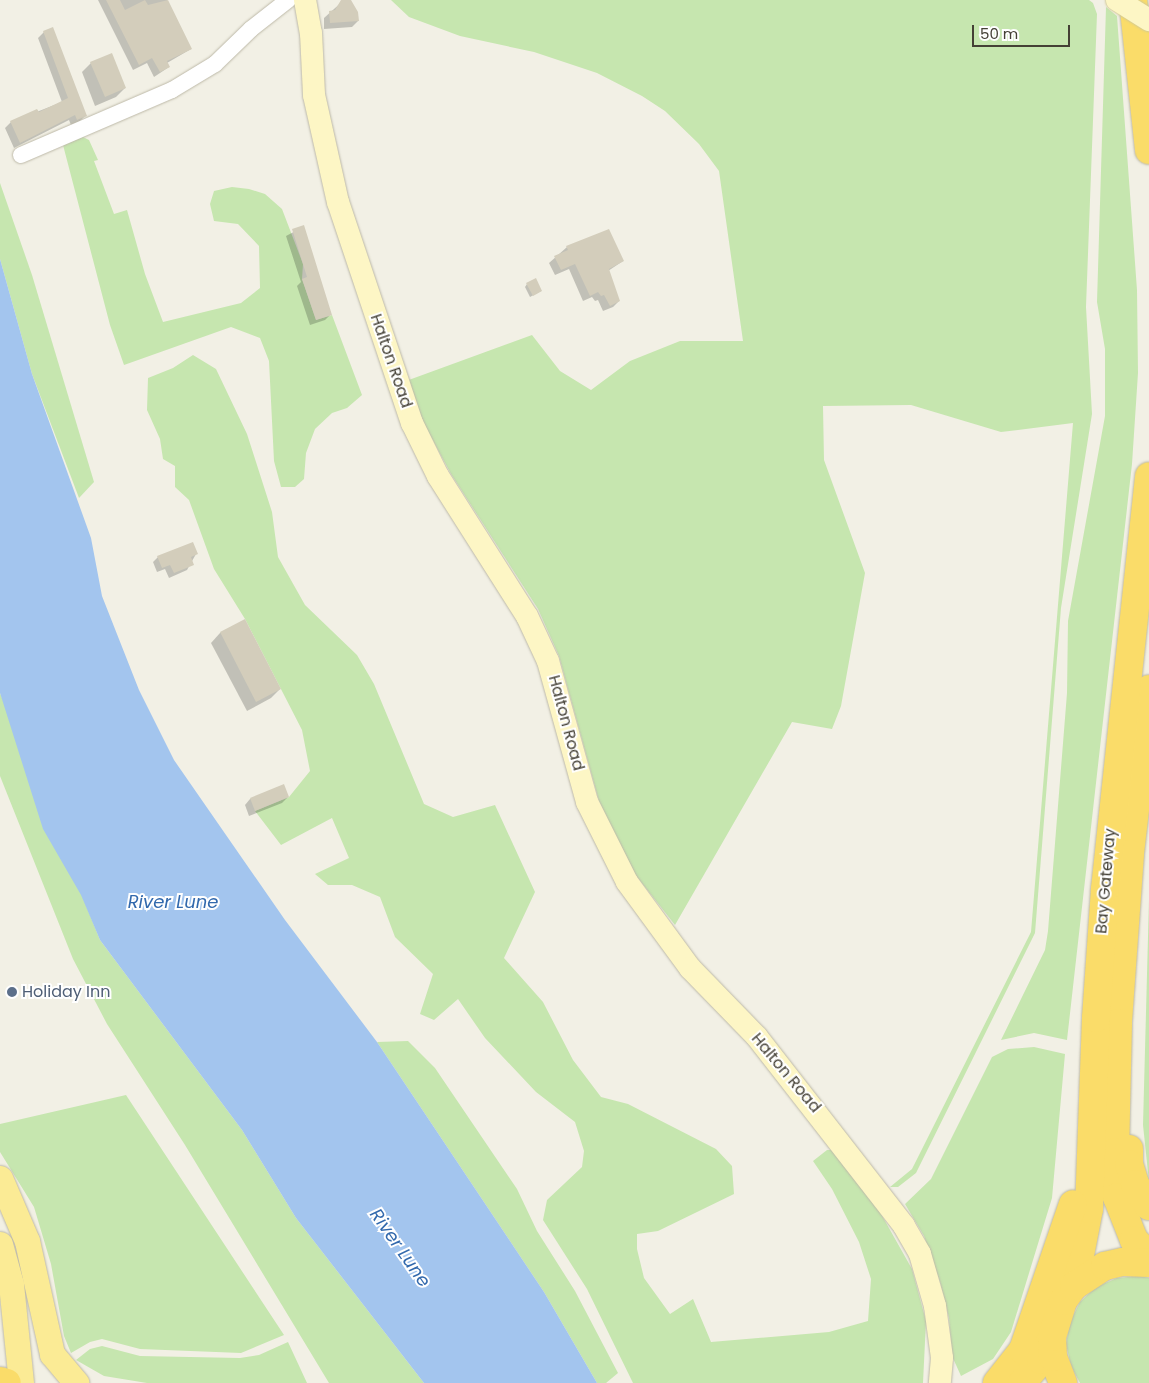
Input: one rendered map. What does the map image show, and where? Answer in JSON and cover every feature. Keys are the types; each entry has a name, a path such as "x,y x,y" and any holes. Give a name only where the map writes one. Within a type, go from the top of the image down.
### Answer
{"highway":[{"path":"1133,0 1149,150"},
{"name":"Bay Gateway","path":"1074,1286 1089,1209 1096,1018 1105,889 1149,476"},
{"name":"Bay Gateway","path":"1149,689 1130,854 1119,1013 1115,1152 1117,1197 1134,1240 1149,1255"},
{"path":"1141,750 1130,1025 1129,1164 1135,1184 1149,1206"},
{"path":"996,1383 1023,1350 1073,1211 1085,1018 1105,889"},
{"path":"1022,1383 1041,1360 1052,1337 1062,1301 1074,1286 1105,1266 1123,1262 1149,1263"},
{"path":"1052,1337 1053,1357 1063,1383"}],"main road":[{"path":"0,1178 27,1240 50,1348 62,1370 76,1383"},
{"path":"0,1244 11,1284 6,1382"},
{"path":"0,1318 6,1382"}],"street":[{"path":"21,155 172,90 216,64 251,30 288,0"},
{"name":"Halton Road","path":"305,0 311,32 314,95 338,202 412,423 438,476 527,616 548,662 587,802 628,882 690,968 757,1037 904,1226 920,1254 935,1306 942,1358 940,1383"},
{"path":"1117,0 1149,20"}],"green space":[{"path":"391,0 1089,0 1093,3 1097,14 1086,307 1092,414 1061,608 1035,933 916,1173 898,1187 890,1187 912,1169 1031,932 1073,423 1001,432 911,405 823,406 824,460 865,573 841,706 832,729 792,722 675,925 630,868 599,801 559,656 538,609 451,474 423,422 406,381 532,335 560,371 591,390 630,361 680,341 743,341 719,171 699,144 665,111 642,96 597,73 534,52 460,36 409,17"},
{"path":"1106,7 1117,16 1137,290 1138,373 1132,464 1067,1040 1034,1033 1001,1040 1045,950 1067,693 1068,621 1105,416 1105,349 1097,302"},
{"path":"83,137 89,140 98,160 94,161 114,214 127,210 145,274 163,322 241,303 260,288 259,246 238,224 214,221 210,204 214,191 232,187 249,189 265,194 282,209 303,264 302,279 316,320 332,315 362,395 347,408 332,413 315,429 306,453 304,479 295,487 281,487 274,461 269,361 260,338 231,327 124,365 110,325 63,145"},
{"path":"0,183 32,275 94,482 79,498 32,374 0,259"},
{"path":"193,355 216,369 247,434 272,512 278,557 305,605 357,655 374,684 424,804 453,817 495,805 535,892 504,958 543,1002 573,1060 601,1097 628,1104 716,1149 732,1166 734,1194 658,1231 637,1234 637,1249 644,1278 670,1314 693,1299 711,1342 829,1332 868,1321 871,1279 859,1242 832,1189 813,1161 827,1150 832,1150 876,1205 912,1269 926,1321 923,1383 633,1383 587,1289 543,1220 547,1200 582,1167 584,1151 575,1122 536,1092 485,1038 458,999 434,1020 420,1014 433,974 395,937 380,897 352,885 328,885 315,874 349,858 332,818 281,845 255,811 289,797 310,771 302,730 245,619 214,569 189,500 175,487 175,466 163,459 160,439 147,410 148,378 173,368"},
{"path":"0,693 100,940 242,1130 296,1218 424,1383 329,1383 185,1145 107,1024 73,959 0,776"},
{"path":"1149,899 1149,1182 1143,1125"},
{"path":"408,1041 435,1068 517,1189 537,1231 575,1291 618,1373 606,1383 597,1383 544,1292 377,1042"},
{"path":"1034,1047 1065,1054 1052,1198 1011,1332 993,1359 961,1376 952,1356 949,1318 940,1282 924,1236 905,1204 931,1179 992,1057 1008,1049"},
{"path":"126,1095 284,1335 241,1353 140,1349 102,1339 90,1342 71,1353 64,1336 51,1264 34,1207 0,1152 0,1124"},
{"path":"1139,1276 1149,1278 1149,1383 1080,1383 1071,1366 1066,1344 1070,1322 1080,1302 1096,1287 1117,1278"},
{"path":"288,1342 307,1383 147,1383 104,1376 76,1360 90,1349 102,1346 140,1356 240,1358 259,1355"}],"water":[{"name":"River Lune","path":"0,259 32,374 91,538 102,596 139,690 174,760 285,920 377,1042 544,1292 597,1383 424,1383 296,1218 242,1130 100,940 81,895 43,829 0,693"}],"building":[{"path":"106,0 120,0 125,10 145,0 148,5 168,0 192,49 167,61 170,67 160,72 152,58 139,65"},
{"path":"341,0 351,0 358,12 359,21 330,23 329,11 335,10"},
{"path":"53,27 87,116 77,120 75,115 20,143 10,121 37,109 39,112 68,98 43,31"},
{"path":"112,53 126,88 105,97 90,62"},
{"path":"304,225 332,315 316,320 302,279 307,277 292,229"},
{"path":"609,229 624,261 609,269 620,301 610,306 604,295 601,296 598,292 590,296 575,264 561,270 554,256 568,250 566,246"},
{"path":"536,278 542,291 533,296 526,283"},
{"path":"193,542 198,554 191,557 194,565 174,573 170,565 162,568 157,556"},
{"path":"245,619 281,689 256,702 220,632"},
{"path":"284,784 289,797 255,811 250,798"}],"place":[{"name":"Holiday Inn","path":"12,992"}]}
